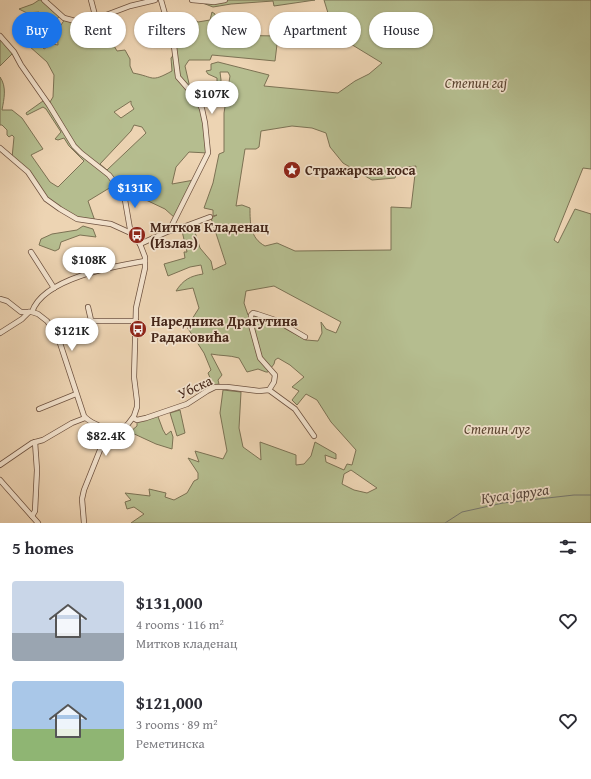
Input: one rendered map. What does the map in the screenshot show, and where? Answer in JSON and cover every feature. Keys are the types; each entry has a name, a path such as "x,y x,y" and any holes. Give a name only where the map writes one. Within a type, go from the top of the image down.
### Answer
{"street":[{"path":"44,0 63,17 70,20"},
{"path":"91,0 94,12"},
{"path":"114,12 130,6 155,0"},
{"path":"161,0 174,46 178,77 198,100 202,109 208,152 169,231"},
{"path":"192,0 214,2 225,0"},
{"path":"0,36 14,52 21,65 50,105 74,146 109,175 116,184 125,200 128,218 134,235 140,244 145,261 144,272 136,302 134,377 138,401 136,410 132,418 123,428 108,434 102,444 84,490 82,499 84,523"},
{"path":"0,148 28,172 46,199 60,209 77,219 111,224 134,235"},
{"path":"140,244 169,231 210,217"},
{"path":"31,252 54,288"},
{"path":"0,333 31,312 41,297 68,281 87,273 145,261"},
{"path":"0,299 7,301 21,312 38,314 47,321 56,332 85,418 105,429 108,434"},
{"path":"88,307 91,320 93,321 136,321"},
{"path":"305,337 278,321 257,314 251,314 251,325 259,355 262,361 275,375 274,382 269,390 295,409 314,436"},
{"name":"Убска","path":"132,418 137,420 146,418 187,404 216,387 259,391 269,390"},
{"path":"39,408 76,394"},
{"path":"0,465 30,444 43,440 72,423 85,418"},
{"path":"32,516 35,511 37,470 35,442"},
{"path":"0,480 38,523"}],"green space":[{"path":"39,0 44,0 57,12 25,12 19,9"},
{"path":"195,0 315,0 274,6 273,1 213,7"},
{"name":"Степин луг","path":"324,0 591,0 591,169 583,168 554,240 558,243 575,209 591,214 591,523 131,523 144,514 134,507 127,509 125,502 131,500 125,493 150,496 149,489 166,493 165,497 174,500 187,493 194,481 198,479 198,473 188,458 199,462 195,451 223,459 227,451 220,413 223,390 241,392 239,428 243,447 261,460 260,442 296,455 296,465 304,464 311,456 315,442 336,454 336,459 325,455 326,462 344,470 347,464 352,465 356,450 331,422 317,400 306,394 297,405 292,400 299,391 292,387 304,377 290,365 278,358 275,360 268,372 258,369 247,372 239,358 211,354 222,375 218,380 219,384 213,385 208,373 211,370 204,353 187,327 199,308 193,288 176,291 187,279 203,274 201,265 190,267 168,276 164,264 185,258 184,252 187,252 182,231 193,226 200,248 211,261 213,270 226,264 211,218 217,215 213,216 213,210 204,208 213,183 219,154 224,152 224,113 230,76 228,72 220,72 220,88 214,87 217,82 217,78 208,74 206,71 211,70 211,64 218,62 269,75 264,86 338,93 355,81 369,74 382,63 357,48 361,48 361,12 328,12","holes":["292,126 312,128 326,133 330,147 343,163 372,180 395,178 398,168 416,166 411,208 391,207 391,250 295,251 277,243 265,246 256,239 251,225 250,208 242,205 236,206 245,149 256,149 259,147 261,131","274,286 341,322 336,333 326,329 321,322 322,333 318,341 306,340 284,328 277,322 262,317 248,315 244,303 246,291","351,470 377,488 367,493 354,490 342,484 344,474"]},
{"path":"65,19 70,20 70,48 115,48 117,51 125,50 130,59 130,66 133,73 152,78 160,77 172,71 171,58 175,53 174,48 199,48 199,22 207,20 207,48 261,48 261,36 269,36 269,48 277,48 275,61 212,55 210,60 189,60 185,66 190,88 202,109 208,153 189,152 176,167 172,184 194,180 175,218 165,209 146,200 125,200 116,184 88,201 95,221 78,219 46,200 28,171 12,158 14,137 12,135 9,137 7,135 7,130 0,125 0,77 4,85 2,110 12,110 22,118 43,149 31,155 50,182 58,187 84,161 69,146 64,138 58,140 55,139 61,132 46,109 43,107 27,115 26,113 43,101 50,102 53,97 54,75 47,62 31,48 62,48 62,24","holes":["131,101 134,109 121,118 114,112","134,125 142,127 146,133 107,170 100,164 131,131"]},
{"path":"0,37 14,52 0,66"},
{"path":"83,226 93,229 96,237 80,235 61,242 59,249 55,251 39,245 41,239 52,234 77,230"},
{"path":"180,410 185,433 177,436 170,413"},
{"path":"157,414 166,435 171,431 173,437 172,449 156,444 130,432 137,426 137,420"}],"waterway":[{"name":"Куса јаруга","path":"445,523 462,512 503,503 574,495 591,495"}],"place":[{"name":"Стражарска коса","path":"292,170"},
{"name":"Митков Кладенац (Излаз)","path":"137,235"},
{"name":"Наредника Драгутина Радаковића","path":"138,329"}],"park label":[{"name":"Степин гај","path":"476,83"}]}
